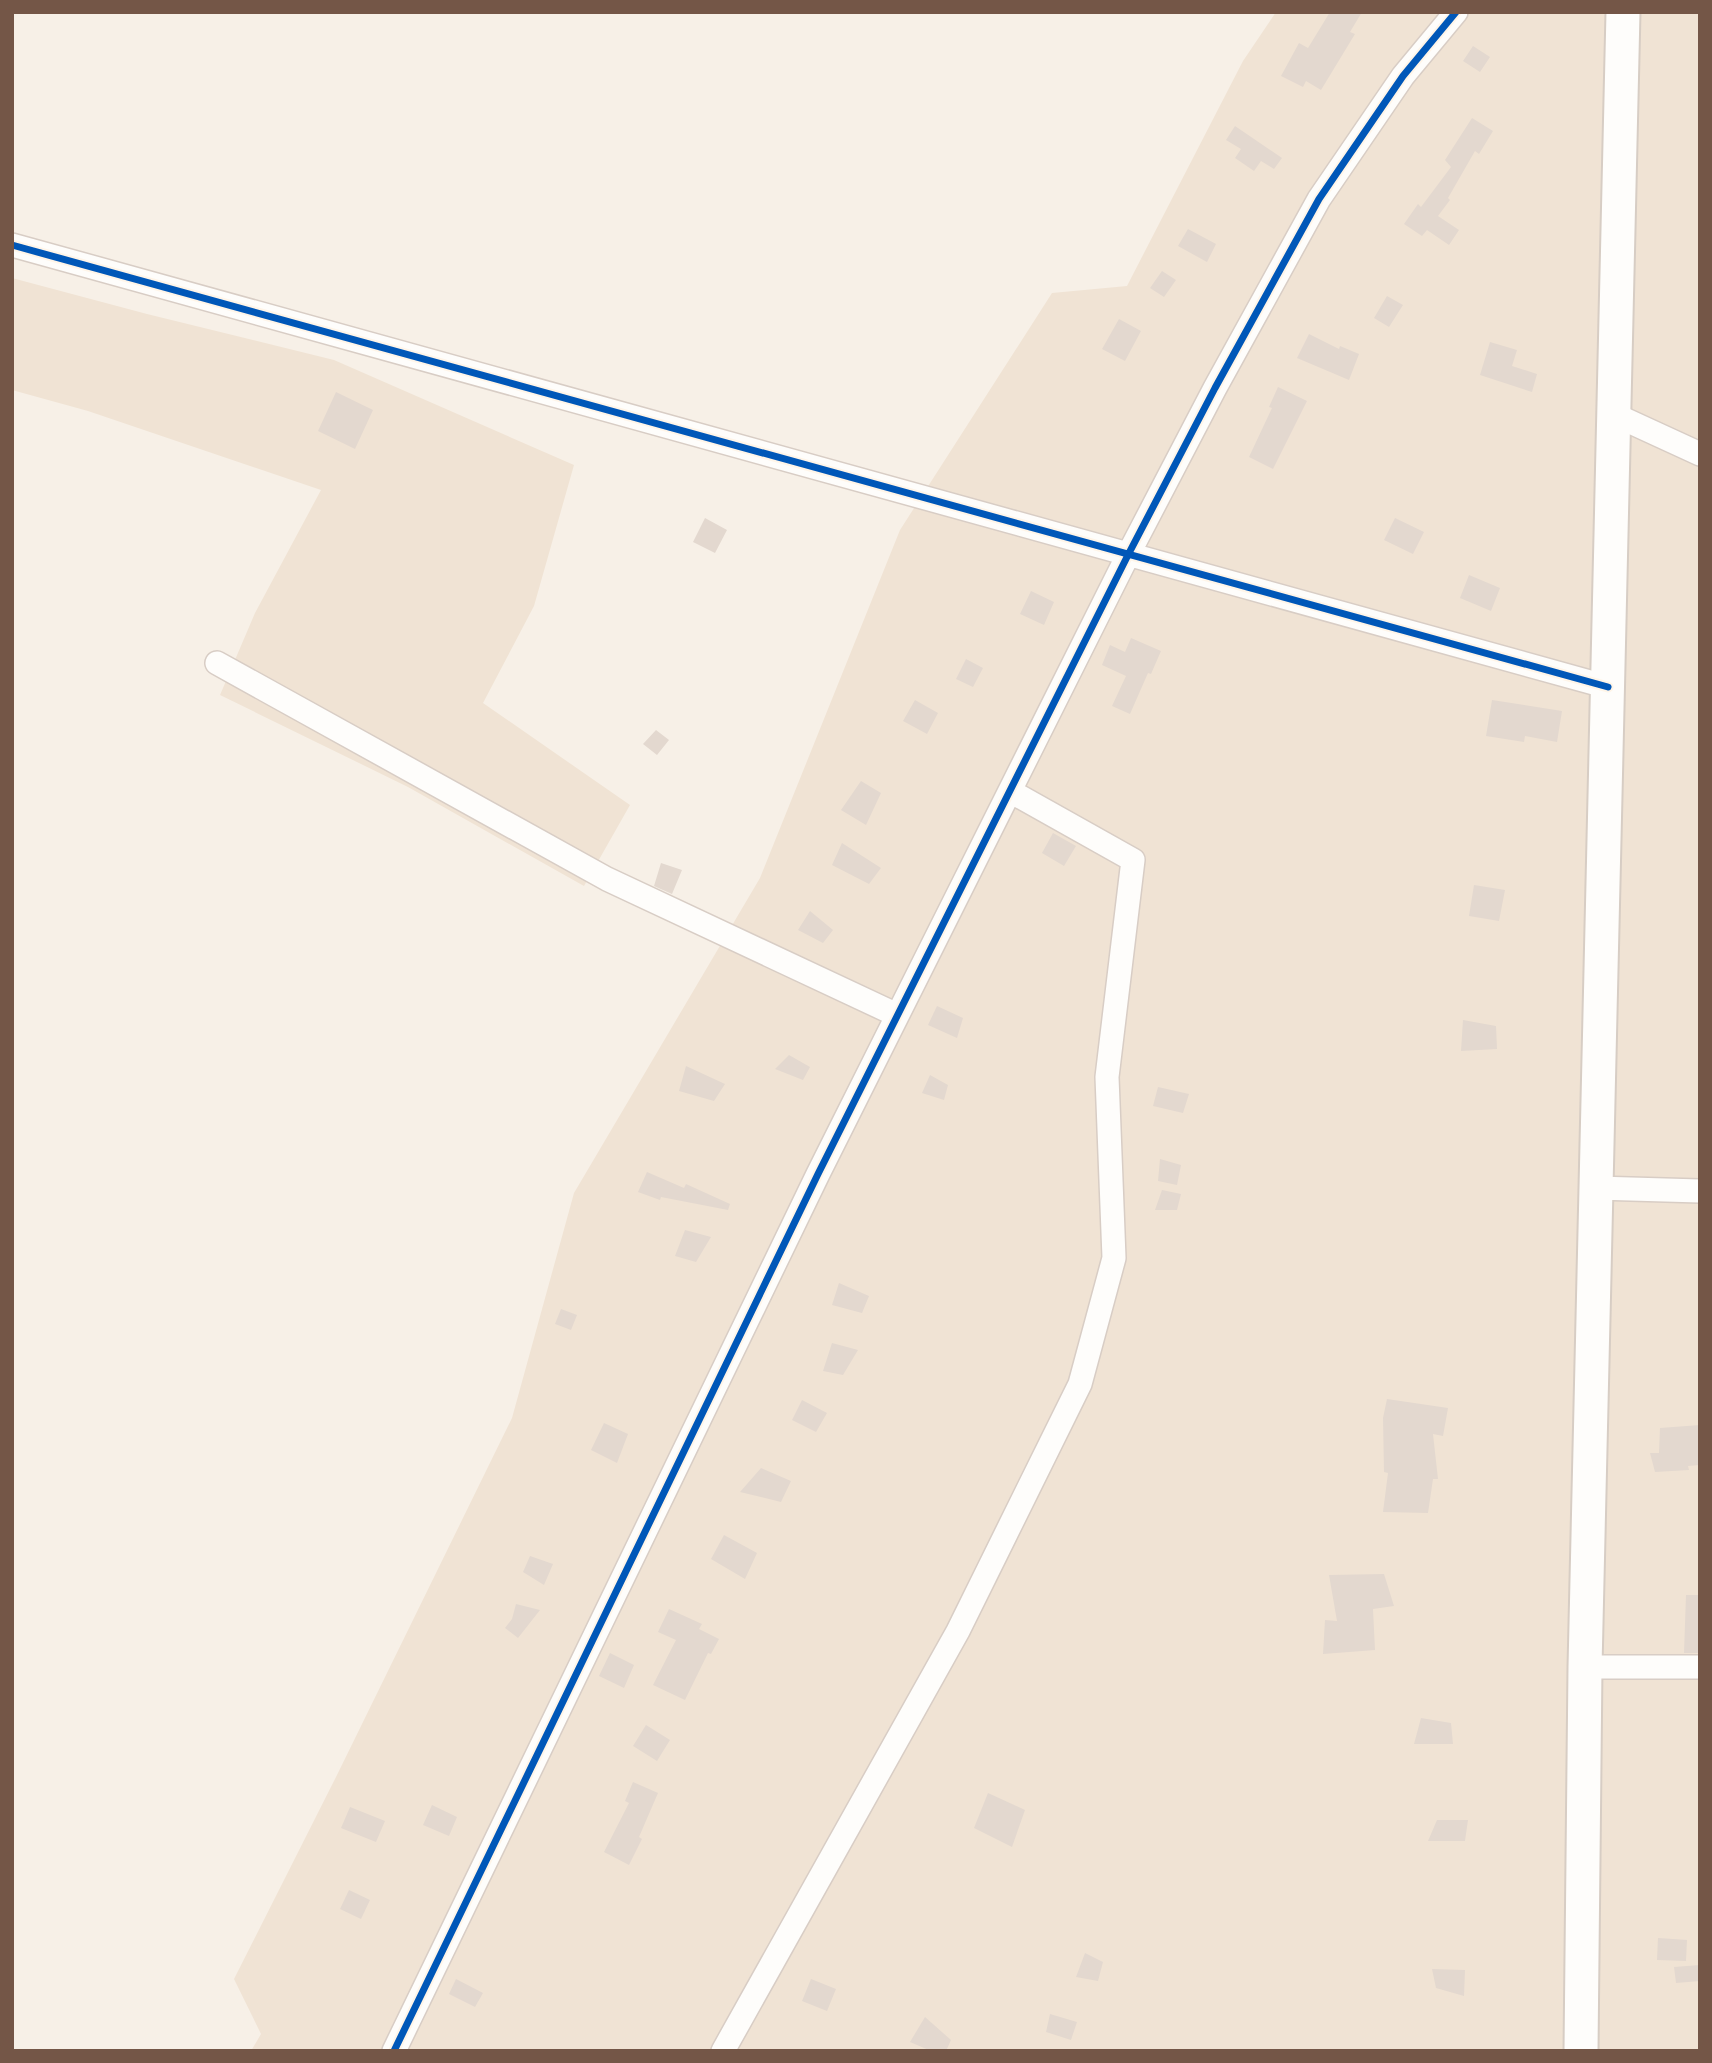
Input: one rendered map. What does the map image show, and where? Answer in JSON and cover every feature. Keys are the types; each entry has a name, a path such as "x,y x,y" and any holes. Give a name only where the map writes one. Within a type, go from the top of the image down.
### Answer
{"main road":[{"path":"1581,2051 1586,1667 1623,12"}],"street":[{"path":"394,2051 812,1186 1128,555 1215,388 1319,199 1403,76 1456,12"},
{"path":"12,245 1608,687"},
{"path":"1614,414 1700,454"},
{"path":"217,663 607,880 897,1015"},
{"path":"723,2051 958,1632 1080,1384 1114,1258 1107,1077 1133,860 1010,791"},
{"path":"1596,1188 1700,1191"},
{"path":"1586,1667 1700,1667"}],"shaded area":[{"path":"1276,12 1700,12 1700,2051 251,2051 261,2034 234,1979 512,1418 574,1193 760,878 900,530 1052,293 1127,286 1243,61"},
{"path":"12,278 334,360 574,465 534,606 483,703 630,805 584,886 408,787 220,695 255,613 321,490 88,411 12,390"}],"building":[{"path":"1330,12 1362,12 1350,32 1355,34 1321,90 1306,81 1303,87 1281,76 1299,43 1308,48"},
{"path":"1473,46 1490,57 1480,72 1463,61"},
{"path":"1472,118 1493,131 1479,154 1475,151 1448,198 1450,200 1438,216 1459,230 1449,245 1427,230 1422,236 1404,224 1418,204 1421,207 1451,167 1445,160"},
{"path":"1235,126 1282,158 1274,169 1261,161 1254,171 1235,158 1241,149 1226,140"},
{"path":"1188,229 1216,244 1207,262 1178,246"},
{"path":"1162,271 1176,280 1164,297 1150,288"},
{"path":"1387,296 1403,305 1389,327 1374,318"},
{"path":"1119,319 1141,331 1125,361 1102,349"},
{"path":"1309,334 1339,349 1340,346 1359,354 1349,380 1297,358"},
{"path":"1490,342 1517,350 1512,366 1537,374 1532,392 1480,375"},
{"path":"1278,387 1307,401 1273,469 1249,457 1272,408 1269,407"},
{"path":"336,392 373,410 355,449 318,431"},
{"path":"705,518 727,530 715,553 693,542"},
{"path":"1395,518 1424,532 1413,554 1384,540"},
{"path":"1469,575 1500,588 1491,611 1460,598"},
{"path":"1031,591 1054,602 1044,625 1020,614"},
{"path":"1131,638 1161,651 1130,714 1112,706 1126,676 1102,665 1110,645 1125,652"},
{"path":"966,659 983,668 973,687 956,679"},
{"path":"915,700 938,713 927,734 903,721"},
{"path":"1492,700 1562,711 1557,742 1525,736 1524,742 1486,736"},
{"path":"656,730 669,740 657,755 643,744"},
{"path":"861,781 881,793 866,825 841,810"},
{"path":"1053,833 1076,846 1064,866 1042,853"},
{"path":"842,843 881,868 869,884 832,865"},
{"path":"661,863 682,870 672,894 654,886"},
{"path":"1474,885 1505,890 1499,921 1469,916"},
{"path":"810,911 833,930 823,943 798,930"},
{"path":"937,1006 963,1018 957,1038 928,1025"},
{"path":"1463,1020 1496,1026 1497,1049 1461,1051"},
{"path":"789,1055 810,1067 803,1080 775,1069"},
{"path":"686,1066 725,1084 714,1101 679,1091"},
{"path":"930,1075 948,1085 944,1100 922,1093"},
{"path":"1158,1087 1189,1094 1183,1113 1153,1106"},
{"path":"1160,1159 1181,1165 1177,1185 1158,1181"},
{"path":"647,1172 684,1188 686,1184 730,1204 728,1210 661,1197 660,1200 638,1192"},
{"path":"1162,1190 1181,1194 1177,1210 1155,1210"},
{"path":"685,1230 711,1237 696,1262 675,1256"},
{"path":"839,1283 869,1296 862,1313 832,1305"},
{"path":"561,1309 577,1315 571,1330 555,1324"},
{"path":"832,1343 858,1350 843,1375 823,1371"},
{"path":"1387,1399 1448,1408 1443,1436 1433,1434 1438,1479 1433,1479 1428,1513 1383,1512 1388,1473 1384,1472 1383,1418"},
{"path":"802,1400 827,1413 816,1432 792,1420"},
{"path":"604,1423 628,1434 617,1463 591,1450"},
{"path":"1700,1425 1700,1465 1688,1466 1689,1470 1655,1472 1650,1453 1659,1453 1660,1428"},
{"path":"761,1468 791,1481 781,1502 740,1492"},
{"path":"724,1535 757,1553 745,1579 711,1559"},
{"path":"530,1556 553,1564 544,1585 523,1572"},
{"path":"1384,1574 1394,1606 1373,1609 1375,1650 1323,1654 1325,1620 1337,1621 1329,1575"},
{"path":"1686,1595 1700,1595 1700,1653 1684,1653"},
{"path":"516,1604 540,1610 518,1638 505,1628 512,1619"},
{"path":"669,1609 702,1624 699,1629 719,1639 711,1654 708,1653 685,1700 653,1685 676,1640 658,1632"},
{"path":"610,1653 634,1665 624,1688 599,1676"},
{"path":"1421,1718 1451,1723 1453,1744 1414,1744"},
{"path":"646,1725 670,1740 657,1761 633,1746"},
{"path":"633,1782 658,1793 639,1837 642,1839 629,1865 604,1852 629,1803 625,1801"},
{"path":"988,1793 1025,1810 1012,1847 974,1828"},
{"path":"432,1805 457,1817 449,1836 423,1825"},
{"path":"350,1807 385,1821 376,1842 341,1828"},
{"path":"1437,1820 1468,1820 1465,1841 1428,1841"},
{"path":"349,1890 370,1900 361,1919 340,1909"},
{"path":"1658,1938 1687,1940 1686,1961 1657,1960"},
{"path":"1085,1953 1103,1962 1098,1981 1076,1977"},
{"path":"1700,1965 1700,1981 1676,1983 1674,1967"},
{"path":"1432,1969 1465,1970 1464,1996 1436,1988"},
{"path":"456,1979 483,1993 475,2007 449,1994"},
{"path":"811,1979 836,1989 827,2011 802,2001"},
{"path":"1050,2014 1077,2022 1071,2040 1046,2032"},
{"path":"925,2017 951,2040 946,2051 931,2051 910,2042"}],"cycle path":[{"path":"394,2051 818,1174 1128,555 1215,388 1319,199 1403,76 1456,12"},
{"path":"12,245 1608,687"}]}
